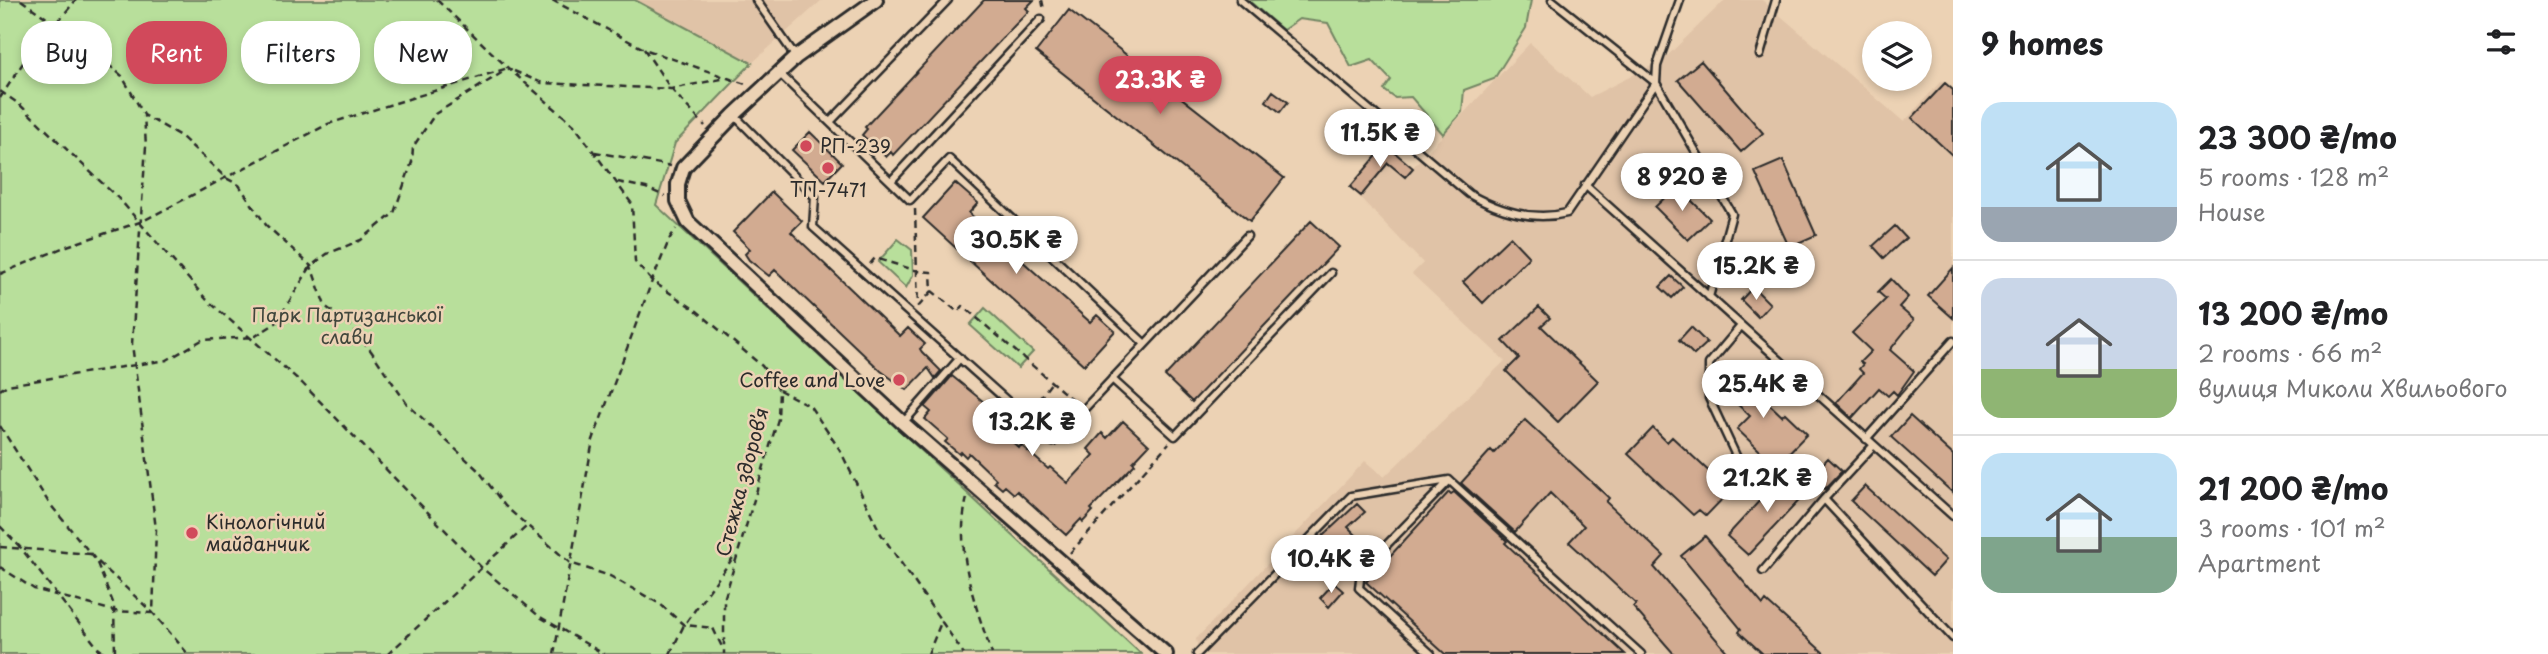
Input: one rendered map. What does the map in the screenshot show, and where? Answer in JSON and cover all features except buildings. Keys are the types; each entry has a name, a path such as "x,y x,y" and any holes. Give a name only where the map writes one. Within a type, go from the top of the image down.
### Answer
{"street":[{"path":"876,0 796,57 683,168 680,206 688,222 903,423 1166,654"}],"lane":[{"path":"756,0 796,57"},
{"path":"830,122 948,0"},
{"path":"1240,0 1469,194 1497,209 1547,218 1567,213 1656,83 1657,66 1680,0"},
{"path":"1552,0 1656,83 1732,214 1709,297"},
{"path":"1760,55 1776,0"},
{"path":"891,181 1041,19"},
{"path":"779,73 910,200 949,159 1145,344"},
{"path":"734,115 815,197 813,227 1053,442 1247,236"},
{"path":"1586,185 1953,516"},
{"path":"1112,379 1175,436 1331,273"},
{"path":"1741,326 1709,364 1709,398 1744,473"},
{"path":"1866,439 1953,341"},
{"path":"903,423 960,358"},
{"path":"1763,571 1873,446"},
{"path":"1197,654 1351,496 1449,480"},
{"path":"1431,654 1359,588 1361,571 1449,480"},
{"path":"1449,480 1641,654"},
{"path":"1824,499 1953,638"}],"path":[{"path":"21,0 49,21"},
{"path":"58,21 76,0"},
{"name":"Стежка здоров’я","path":"437,0 508,68 575,125 632,204 635,262 652,281 697,311 762,366 779,390 778,419 724,600 724,654"},
{"path":"552,0 644,49 762,89"},
{"path":"644,49 671,89 714,136"},
{"path":"0,97 21,66"},
{"path":"112,68 122,76 144,115 146,146 132,344 156,529 153,613"},
{"path":"0,390 7,385 167,360 202,340 249,337 276,323 311,266 327,254 361,240 394,213 412,162 413,147 435,114 508,68"},
{"path":"0,274 67,246 139,222 328,124 508,68 542,83 671,89 726,78"},
{"path":"1,92 19,104 121,201 206,299 302,383 482,568 540,617 604,654"},
{"path":"144,115 182,137 226,178 239,185 266,225 311,266 325,306 357,334 407,404 480,471 505,506 569,563 610,576 660,604 684,625 713,628 723,649"},
{"path":"595,152 683,168"},
{"path":"554,654 593,440 652,281 670,238 680,223 680,206 646,188 617,182"},
{"path":"915,195 919,306"},
{"path":"863,271 875,258 918,271 931,272 932,291 911,315"},
{"path":"932,291 958,312 963,306 1084,410"},
{"path":"1026,417 1051,382"},
{"path":"779,390 810,406 840,450 881,534 964,654"},
{"path":"0,426 49,503 95,559 153,613 188,654"},
{"path":"1061,562 1175,436"},
{"path":"971,483 961,521 965,555 992,654"},
{"path":"0,526 21,548 98,648 106,654"},
{"path":"388,654 527,526"},
{"path":"0,547 91,554"},
{"path":"670,654 684,625 737,552"},
{"path":"95,559 114,611 115,654"},
{"path":"0,568 34,589 114,611 153,613"},
{"path":"928,654 942,620"},
{"path":"98,648 99,654"}],"shaded area":[{"path":"635,0 822,0 752,63"},
{"path":"1725,0 1762,0 1862,86 1862,91 1868,91 1904,122 1941,81 1953,90 1953,654 1199,654 1196,639 1365,461 1384,477 1505,361 1412,274 1423,263 1350,187 1386,145 1413,167 1530,43 1590,97 1663,60"}],"green space":[{"name":"Парк Партизанської слави","path":"0,0 635,0 752,63 675,143 656,205 1141,654 0,654"},
{"path":"1248,0 1531,0 1526,28 1494,79 1464,90 1462,112 1443,134 1411,97 1395,98 1384,90 1391,80 1372,60 1351,67 1328,23 1299,19 1283,30"},
{"path":"898,239 912,250 913,275 906,288 878,262"},
{"path":"985,308 1033,352 1018,368 970,325"}],"place":[{"name":"РП-239","path":"806,146"},
{"name":"ТП-7471","path":"828,168"},
{"name":"Coffee and Love","path":"899,380"},
{"name":"Кінологічний майданчик","path":"192,533"}]}
